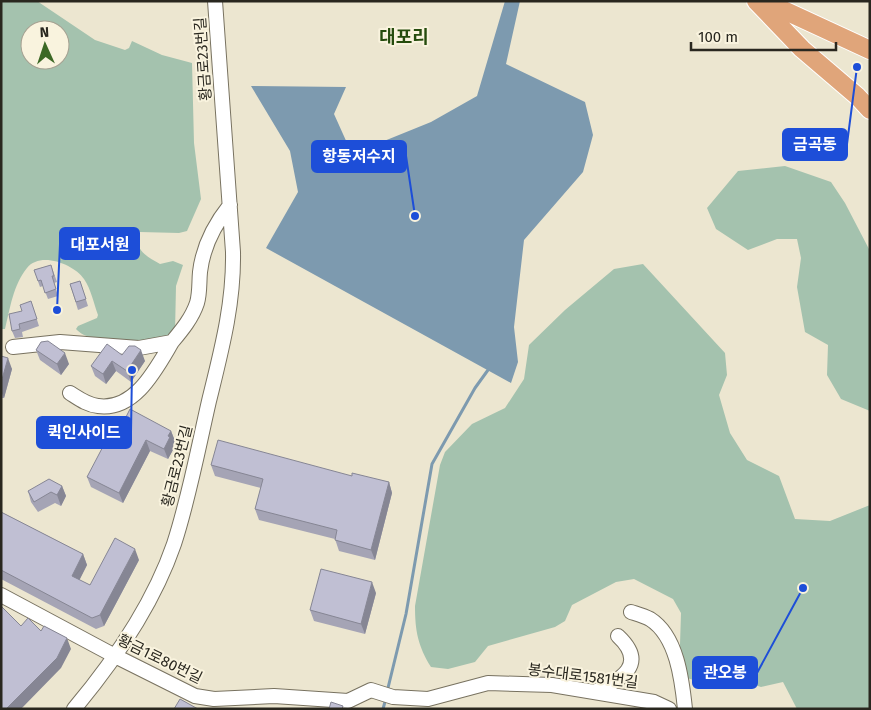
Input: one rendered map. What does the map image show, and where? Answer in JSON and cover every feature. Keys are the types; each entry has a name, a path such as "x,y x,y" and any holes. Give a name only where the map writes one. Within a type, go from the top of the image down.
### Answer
{"main road":[{"path":"756,1 802,49 857,96 870,110"},
{"path":"764,1 870,50"}],"street":[{"name":"황금로23번길","path":"74,709 115,656 155,588 173,545 189,488 232,296 233,252 215,1"},
{"path":"70,393 88,404 97,406 122,402 146,383 194,310 198,300 200,269 206,245 214,226 230,205"},
{"path":"13,347 60,342 138,348 172,342"},
{"name":"황금1로80번길","path":"1,595 195,696 273,702 348,701 375,691"},
{"path":"631,612 650,620 674,650 680,668 685,709"},
{"path":"594,692 621,679 630,665 632,656 630,647 618,636"},
{"name":"봉수대로1581번길","path":"375,691 417,704 428,699 488,683 552,685 594,692 630,704 654,702 669,709"},
{"path":"229,698 248,709"}],"green space":[{"path":"1,1 37,1 65,20 20,20 20,70 70,70 70,23 95,40 125,50 129,48 132,41 162,55 192,63 194,143 201,199 187,231 179,233 140,232 137,237 139,247 151,259 160,264 173,261 183,265 176,286 175,332 154,339 139,341 109,341 84,335 76,329 78,326 97,318 98,315 89,287 84,279 73,269 65,264 48,260 40,260 33,263 22,275 13,297 5,329 1,329"},
{"path":"785,166 831,182 845,203 870,251 870,411 841,399 827,375 828,345 805,332 797,287 801,258 797,239 777,239 748,250 716,229 707,208 738,171"},
{"path":"643,264 725,353 727,375 719,395 730,433 747,460 779,476 795,519 830,521 870,505 870,709 797,709 783,682 761,687 734,678 724,688 679,676 681,613 673,599 634,579 616,582 572,605 565,621 555,627 488,646 475,662 448,669 431,667 423,652 418,638 415,606 440,465 445,452 472,424 505,408 524,379 529,345 565,310 614,269"}],"water":[{"path":"505,1 520,1 506,64 585,102 593,135 583,172 524,240 514,327 518,362 511,383 266,248 298,192 290,151 251,86 346,87 334,114 352,154 431,122 477,96"}],"building":[{"path":"51,265 56,289 45,293 41,280 38,281 34,270"},
{"path":"80,281 86,299 76,302 70,284"},
{"path":"31,301 37,319 19,324 20,329 12,331 9,314 22,311 20,305"},
{"path":"48,341 65,353 57,364 36,350 41,342"},
{"path":"107,344 122,355 129,346 135,346 141,350 127,371 112,361 103,374 91,366"},
{"path":"1,356 8,358 1,383"},
{"path":"130,409 171,431 164,449 146,440 119,493 87,477 118,418 124,421"},
{"path":"218,440 352,476 352,473 389,482 371,550 335,540 337,530 255,509 263,479 211,465"},
{"path":"49,479 62,486 57,495 51,492 34,502 28,491"},
{"path":"1,512 83,554 72,576 90,585 115,538 135,549 100,615 92,618 1,570"},
{"path":"321,569 372,582 361,624 310,610"},
{"path":"1,606 21,626 28,618 41,631 44,626 67,638 57,658 8,709 1,709"},
{"path":"180,699 198,709 174,709"},
{"path":"331,702 343,706 342,709 329,709"}],"waterway":[{"path":"387,692 406,614 432,464 475,388 488,370"},
{"path":"383,709 386,698"}],"place":[{"name":"금곡동","path":"857,67"},
{"name":"항동저수지","path":"415,216"},
{"name":"대포서원","path":"57,310"},
{"name":"퀵인사이드","path":"132,370"},
{"name":"관오봉","path":"803,588"}],"district":[{"name":"대포리","path":"404,37"}]}
